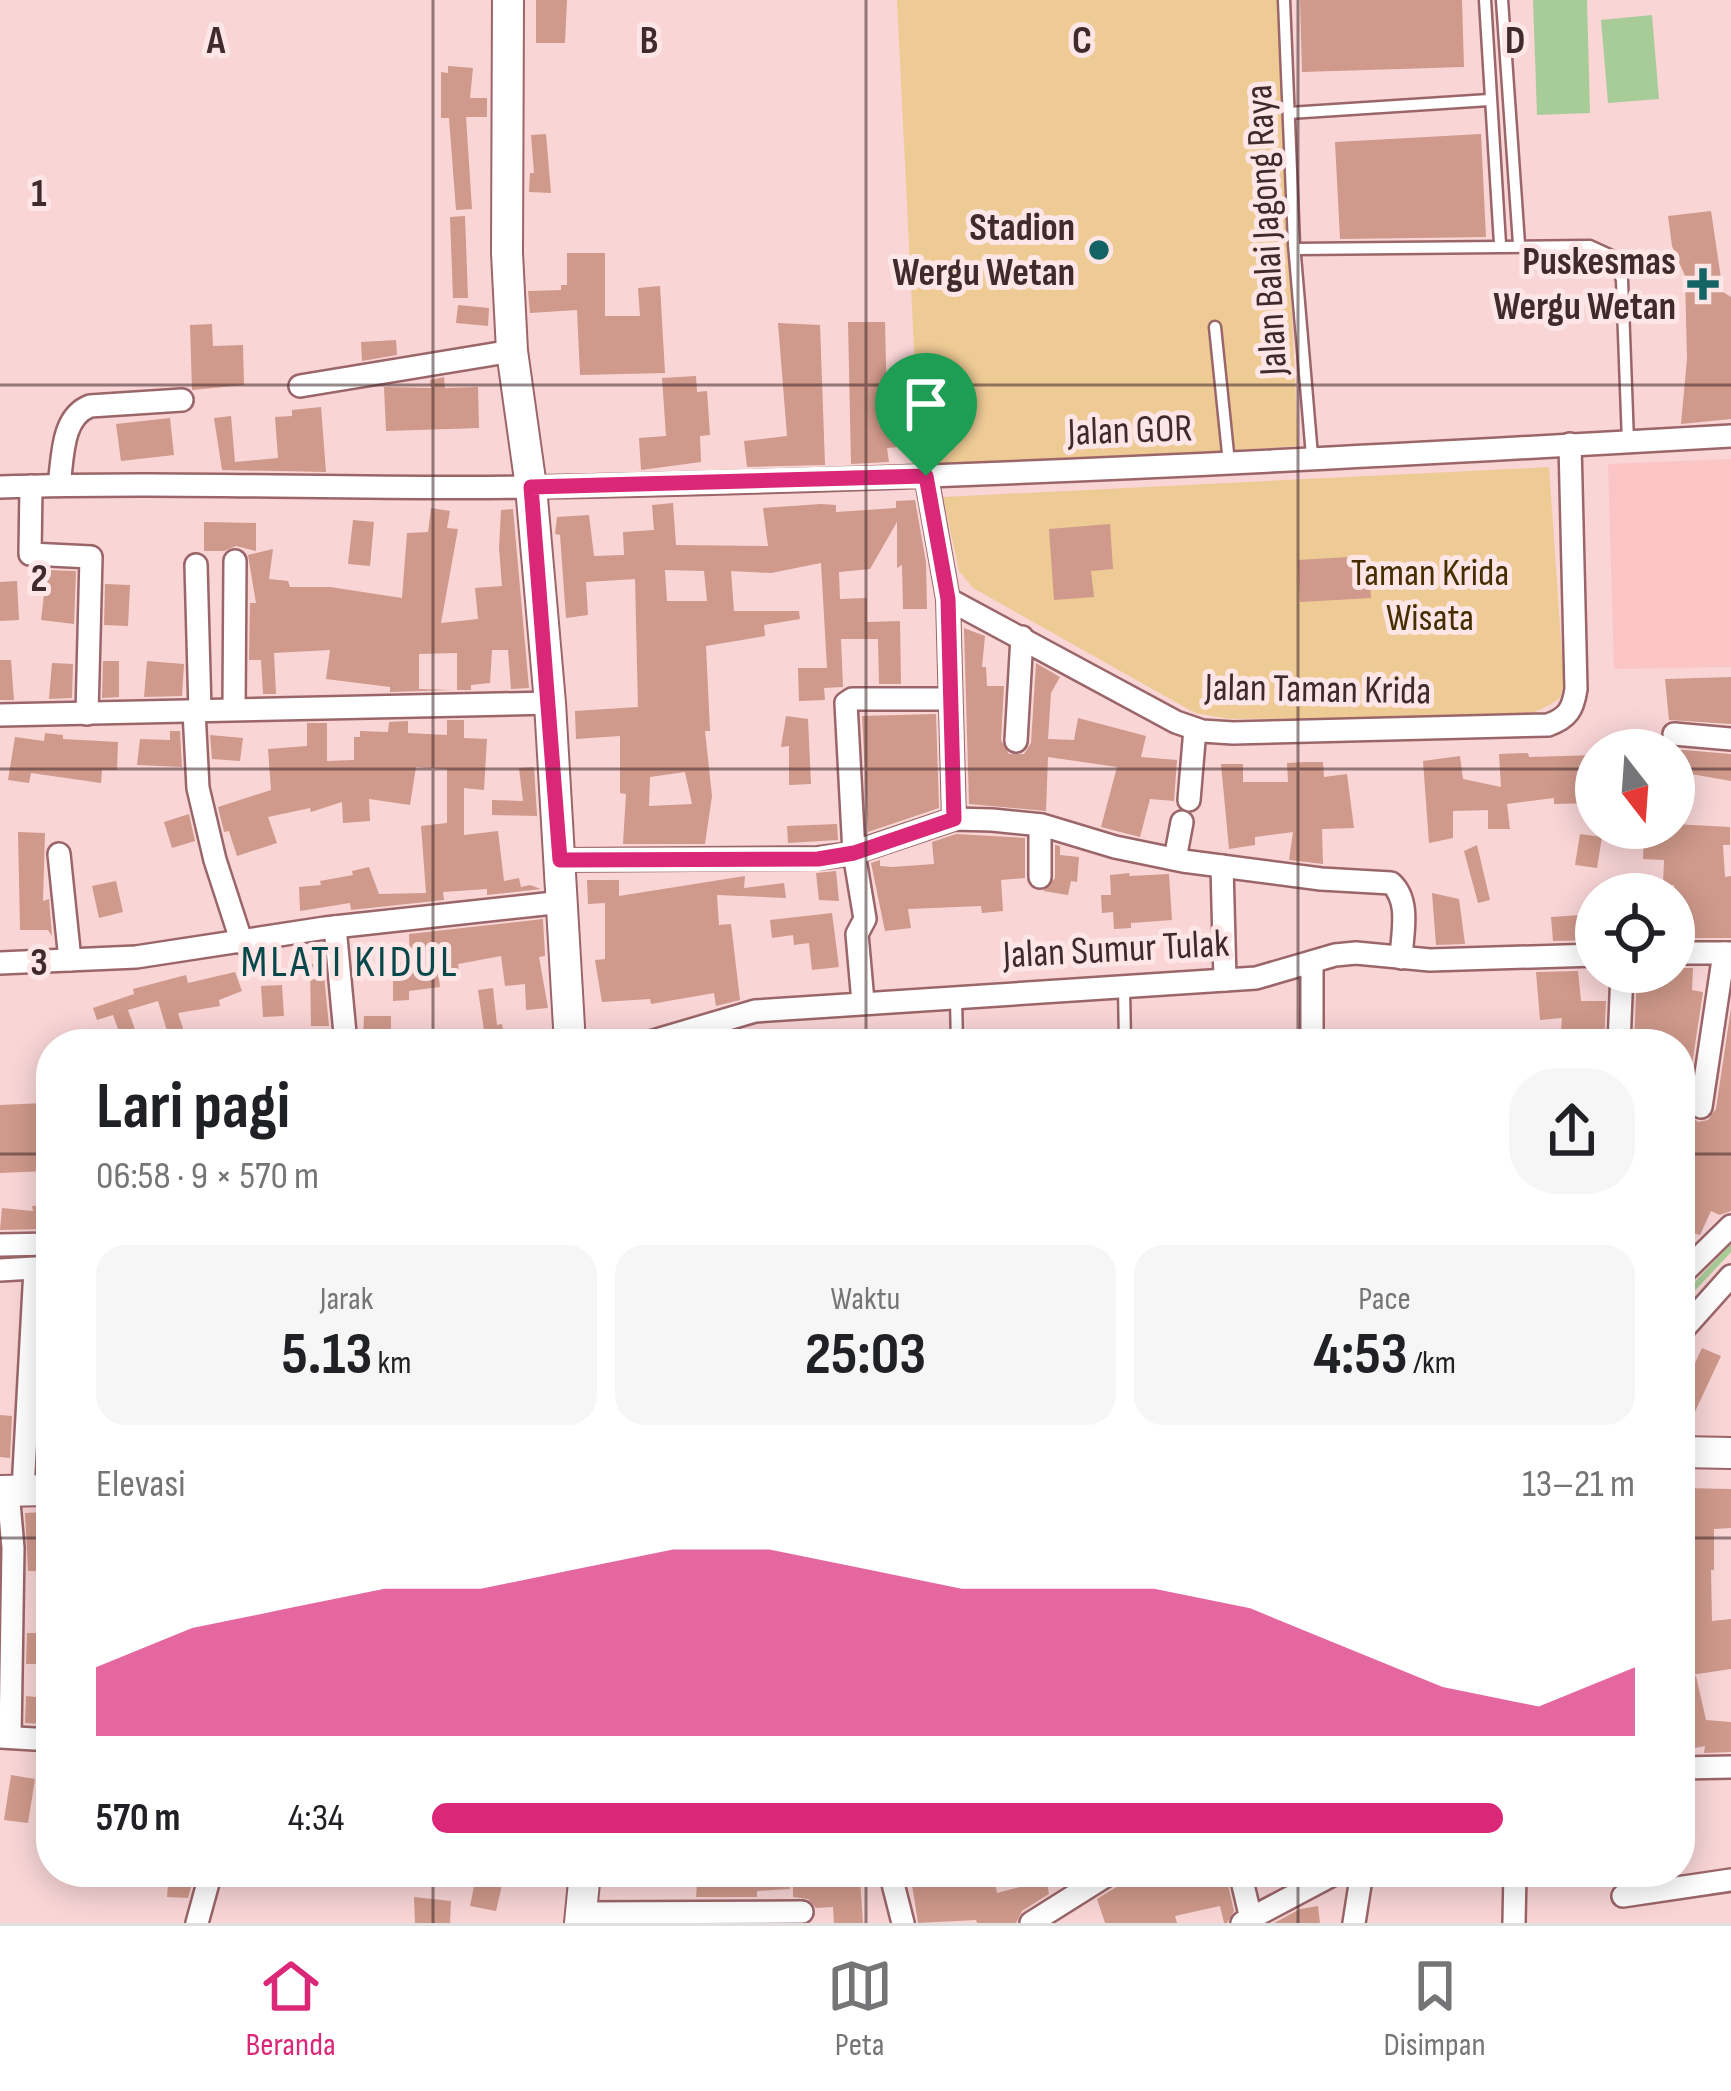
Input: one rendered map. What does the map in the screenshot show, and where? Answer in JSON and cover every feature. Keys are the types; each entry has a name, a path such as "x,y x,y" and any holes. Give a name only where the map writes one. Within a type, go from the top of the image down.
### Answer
{"street":[{"path":"508,0 507,253 512,350 531,487 550,703 569,1029"},
{"path":"300,386 512,350"},
{"path":"59,485 69,424 77,411 89,406 182,400"},
{"name":"Jalan GOR","path":"0,487 531,487 926,476 1731,436"},
{"name":"Jalan Taman Krida","path":"948,599 1196,729 1234,733 1548,725 1564,719 1574,704 1576,688 1570,444"},
{"path":"926,476 948,599 954,819"},
{"path":"31,486 30,554 91,557 87,714"},
{"path":"234,709 235,561"},
{"path":"196,566 198,788 214,860 242,943"},
{"path":"1016,741 1022,637"},
{"path":"863,1002 857,934 865,919 854,853 847,701 949,699"},
{"path":"0,715 550,703"},
{"path":"1189,800 1196,729"},
{"path":"1695,736 1731,739"},
{"path":"560,860 818,859 854,853 954,819 1040,825 1115,848 1175,859 1321,880 1391,884 1400,893 1404,914 1401,958"},
{"path":"1175,859 1182,822"},
{"path":"1040,825 1040,877"},
{"path":"59,854 70,960"},
{"path":"1222,866 1225,980"},
{"path":"0,963 143,956 335,927 562,902"},
{"path":"335,927 345,1029"},
{"path":"1695,952 1728,953 1701,1107"},
{"name":"Jalan Sumur Tulak","path":"691,1029 732,1016 863,1002 1256,978 1356,953 1401,958 1575,955"},
{"path":"1312,962 1312,1029"},
{"path":"1619,1029 1621,993"},
{"path":"1695,1261 1731,1226"},
{"path":"0,1245 36,1244"},
{"path":"0,1270 36,1268"},
{"path":"1695,1316 1731,1276"},
{"path":"36,1339 13,1548 5,1737 36,1739"},
{"path":"1695,1452 1731,1453"},
{"path":"1695,1768 1731,1767"},
{"path":"1695,1885 1731,1880"},
{"path":"197,1923 207,1887"},
{"path":"584,1887 581,1918 802,1912"},
{"path":"894,1887 903,1923"},
{"path":"1031,1923 1088,1887"},
{"path":"1242,1887 1246,1921 1310,1887"},
{"path":"1354,1923 1360,1887"},
{"path":"1514,1923 1515,1887"},
{"path":"1623,1896 1684,1887"}],"lane":[{"name":"Jalan Balai Jagong Raya","path":"1284,0 1295,250 1312,456"},
{"path":"1485,0 1500,244"},
{"path":"1502,0 1519,244"},
{"path":"1289,113 1490,100"},
{"path":"1295,250 1519,244 1590,246 1614,257 1622,280 1628,442"},
{"path":"1215,327 1229,463"},
{"path":"1124,987 1125,1029"},
{"path":"956,995 957,1029"}],"shaded area":[{"path":"1533,0 1587,0 1590,113 1537,115"},
{"path":"1652,15 1659,99 1608,103 1601,20"},
{"path":"1731,459 1731,667 1614,669 1608,464"}],"green space":[{"name":"Stadion Wergu Wetan","path":"897,0 1278,0 1298,446 920,471"},
{"name":"Taman Krida Wisata","path":"1549,467 1564,684 1554,702 1508,718 1230,719 1195,713 973,588 959,571 943,497"}],"building":[{"path":"536,0 567,0 565,43 536,43"},
{"path":"1300,0 1462,0 1464,67 1302,72"},
{"path":"448,66 473,68 470,98 487,98 487,117 466,117 472,209 456,210 449,118 441,118 441,72 448,73"},
{"path":"546,134 551,193 529,192 530,173 534,173 531,135"},
{"path":"1481,134 1486,237 1340,239 1335,142"},
{"name":"Puskesmas Wergu Wetan","path":"1711,211 1723,292 1731,297 1731,419 1681,424 1687,359 1685,276 1672,246 1668,216"},
{"path":"465,216 468,298 453,298 450,217"},
{"path":"567,253 605,253 605,316 640,316 638,288 660,286 665,373 580,375 577,310 530,313 528,291 561,290 561,285 567,285"},
{"path":"458,305 489,308 488,326 456,323"},
{"path":"848,322 885,322 887,407 911,405 911,420 897,419 899,447 887,448 889,462 851,464"},
{"path":"778,323 820,325 825,465 747,467 744,441 787,436"},
{"path":"212,324 213,346 243,345 244,385 192,390 190,325"},
{"path":"396,340 397,355 362,361 361,342"},
{"path":"696,376 697,392 707,391 710,435 700,436 701,462 641,470 639,438 666,436 662,378"},
{"path":"444,377 445,388 478,387 479,428 386,431 384,387 431,388 430,380"},
{"path":"321,407 326,472 222,470 214,418 231,416 235,462 278,458 275,417"},
{"path":"170,418 174,455 121,461 116,424"},
{"path":"915,500 926,562 927,609 903,609 897,522 870,569 839,572 840,599 867,598 867,622 900,621 901,684 879,684 878,639 841,639 843,687 824,688 825,700 799,701 798,668 827,668 821,563 771,573 731,571 734,611 799,611 800,619 764,625 765,636 706,646 710,731 705,731 712,796 705,844 623,844 626,794 620,793 620,736 576,739 575,711 638,707 635,579 586,582 588,615 566,618 557,517 589,515 594,556 624,555 623,532 654,530 652,505 673,503 676,545 768,546 763,508 821,504 836,505 836,512 896,508 896,501","holes":["665,570 704,571 707,601 667,601","685,772 692,804 649,806 650,777"]},
{"path":"431,508 450,511 447,528 458,529 441,623 478,619 475,588 502,586 501,510 513,509 529,688 511,689 508,650 492,650 490,683 471,685 471,690 457,690 457,653 419,654 419,689 452,690 390,692 390,687 326,679 330,650 274,653 276,694 263,694 261,660 249,660 250,603 256,603 248,555 273,549 269,579 288,581 290,587 330,587 402,598 407,533 428,532"},
{"path":"353,520 374,522 370,566 348,564"},
{"path":"204,522 256,523 256,551 236,546 204,551"},
{"path":"1110,524 1113,569 1091,571 1094,597 1054,600 1049,529"},
{"path":"1368,556 1371,598 1300,602 1298,560"},
{"path":"47,570 76,571 74,624 41,620"},
{"path":"17,581 19,620 0,621 0,582"},
{"path":"105,584 130,585 128,626 104,625"},
{"path":"964,628 985,636 982,667 986,667 987,686 1004,686 1001,740 1009,754 1024,754 1031,743 1036,663 1060,677 1051,693 1048,739 1074,740 1078,718 1146,736 1141,757 1177,760 1174,801 1150,799 1140,837 1101,827 1117,767 1048,757 1046,811 969,804"},
{"path":"0,660 11,660 14,700 0,700"},
{"path":"103,661 119,661 119,697 102,698"},
{"path":"147,661 184,664 182,696 144,697"},
{"path":"52,663 73,664 72,698 49,699"},
{"path":"1731,677 1731,724 1669,720 1665,679"},
{"path":"936,714 939,808 868,832 862,716"},
{"path":"786,716 808,719 811,784 789,785 789,746 781,747"},
{"path":"447,720 464,720 464,738 487,739 484,790 464,788 464,835 498,831 504,881 519,878 521,887 541,889 487,895 487,889 443,892 444,900 351,910 350,903 300,911 299,887 321,885 320,881 369,867 379,894 426,893 421,826 447,823 447,769 416,767 410,805 369,799 370,821 343,823 342,802 311,812 310,808 268,817 277,843 237,856 218,807 271,790 268,749 307,746 307,723 327,723 327,761 354,760 354,737 360,737 360,731 388,732 389,722 408,721 408,733 447,735"},
{"path":"170,731 180,731 182,767 137,765 140,739 170,740"},
{"path":"45,733 63,735 63,739 118,742 117,770 102,770 101,783 31,773 29,783 8,780 15,737 44,741"},
{"path":"210,735 243,738 240,761 212,759"},
{"path":"1695,751 1731,754 1731,781 1695,775"},
{"path":"1499,754 1575,756 1575,804 1554,804 1554,798 1507,804 1510,829 1488,829 1488,810 1453,811 1453,838 1429,843 1423,761 1460,756 1463,779 1501,787"},
{"path":"1323,762 1324,777 1347,774 1354,828 1322,829 1323,864 1289,860 1293,832 1255,837 1255,845 1229,849 1221,764 1243,764 1243,782 1288,782 1287,763"},
{"path":"534,767 539,846 537,816 492,815 492,800 523,801 519,768"},
{"path":"189,814 195,841 172,848 164,822"},
{"path":"837,824 838,840 788,843 787,826"},
{"path":"1695,825 1730,827 1730,845 1723,845 1725,877 1731,876 1731,938 1695,938 1695,873 1663,873 1664,860 1643,859 1643,849 1695,849"},
{"path":"18,832 45,833 43,901 49,899 52,936 48,930 20,930"},
{"path":"956,834 1025,838 1025,878 1001,880 1003,911 982,913 981,906 908,909 911,928 885,931 871,863 880,860 880,866 892,867 934,864 932,842"},
{"path":"1055,845 1060,846 1060,855 1079,857 1077,882 1071,881 1068,895 1043,891 1055,878"},
{"path":"1477,845 1490,900 1478,903 1464,851"},
{"path":"1578,849 1600,849 1597,868 1575,865"},
{"path":"836,871 839,901 819,900 816,873"},
{"path":"1169,874 1172,920 1114,929 1113,912 1102,913 1101,895 1111,895 1110,875"},
{"path":"745,876 744,888 784,883 786,898 717,895 719,925 731,924 740,1000 716,1006 714,993 651,1004 650,999 602,1002 595,960 605,959 605,903 588,904 587,880 619,880 619,896"},
{"path":"116,881 123,912 99,918 92,886"},
{"path":"1432,893 1459,899 1465,944 1436,945"},
{"path":"832,913 839,967 812,970 809,943 794,945 793,935 772,938 770,920"},
{"path":"1575,915 1575,940 1553,941 1551,917"},
{"path":"543,919 545,956 539,957 548,1008 526,1010 525,984 505,986 501,956 458,964 460,976 439,979 440,987 409,991 409,1000 393,1001 393,962 410,962 409,934"},
{"path":"310,964 323,964 329,1026 311,1026"},
{"path":"1575,971 1575,993 1580,993 1581,1001 1606,1001 1605,1029 1561,1029 1562,1018 1540,1020 1536,972"},
{"path":"235,972 242,991 219,1000 220,1006 178,1013 183,1029 166,1029 158,1001 128,1010 135,1029 118,1029 113,1015 97,1020 93,1008 134,994 133,989 186,975 188,983"},
{"path":"282,985 284,1016 263,1017 261,986"},
{"path":"493,988 497,1025 502,1024 503,1029 484,1029 478,990"},
{"path":"1703,992 1695,1045 1695,1029 1635,1029 1636,993"},
{"path":"1731,1008 1731,1211 1720,1215 1711,1211 1700,1235 1695,1234 1695,1120 1708,1120 1716,1109"},
{"path":"364,1016 391,1016 391,1029 363,1029"},
{"path":"36,1103 36,1171 0,1173 0,1105"},
{"path":"36,1206 36,1229 0,1230 2,1208 33,1211"},
{"path":"1702,1348 1721,1356 1695,1412 1695,1363"},
{"path":"0,1415 12,1416 10,1458 0,1457"},
{"path":"1695,1488 1731,1489 1731,1528 1714,1529 1711,1570 1712,1621 1731,1619 1731,1669 1695,1674"},
{"path":"36,1512 36,1571 28,1571 25,1513"},
{"path":"27,1633 36,1633 36,1664 26,1664"},
{"path":"1695,1676 1706,1720 1731,1722 1731,1752 1704,1753 1705,1746 1695,1748"},
{"path":"26,1696 36,1697 36,1724 25,1723"},
{"path":"11,1775 35,1779 28,1823 4,1820"},
{"path":"168,1887 191,1887 188,1898 167,1897"},
{"path":"474,1887 502,1887 496,1911 470,1906"},
{"path":"697,1887 790,1887 757,1891 757,1897 696,1897"},
{"path":"793,1887 861,1887 863,1923 834,1923 833,1907 816,1908 808,1899 793,1897"},
{"path":"912,1887 996,1887 997,1893 1048,1887 1049,1894 1022,1911 1016,1923 918,1923"},
{"path":"1116,1887 1228,1887 1234,1911 1227,1923 1220,1906 1175,1916 1177,1923 1105,1923 1097,1899"},
{"path":"414,1897 451,1901 450,1923 415,1923"},
{"path":"1318,1906 1320,1923 1274,1923 1300,1909"}],"waterway":[{"path":"1695,1286 1731,1248"}],"place":[{"name":"Stadion Wergu Wetan","path":"1099,250"},
{"name":"Puskesmas Wergu Wetan","path":"1703,284"}],"district":[{"name":"MLATI KIDUL","path":"350,962"}],"route":[{"path":"926,476 948,599 954,819 854,853 818,859 560,860 531,487 926,476"}]}
